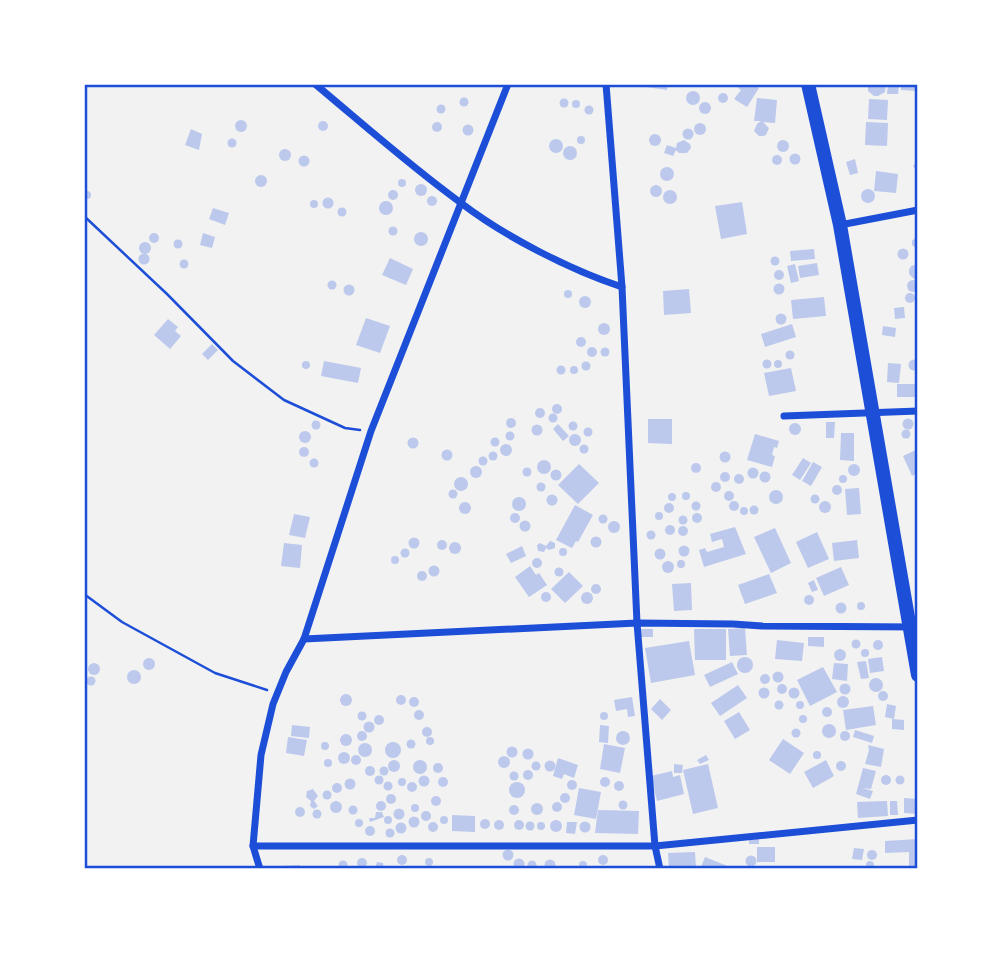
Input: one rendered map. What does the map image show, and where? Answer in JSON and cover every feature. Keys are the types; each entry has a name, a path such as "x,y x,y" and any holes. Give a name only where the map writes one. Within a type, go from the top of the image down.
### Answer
{"highway":[{"path":"808,84 840,225 872,412 914,627 918,675"}],"street":[{"path":"315,84 462,204 528,243 596,278 622,287"},
{"path":"260,869 253,846 261,755 277,694 304,639 371,431 508,84"},
{"path":"606,84 622,287 637,623 654,846 660,869"},
{"path":"840,225 918,210"},
{"path":"784,416 918,411"},
{"path":"304,639 637,623 914,627"},
{"path":"253,846 654,846 918,820"}],"path":[{"path":"84,216 233,361 284,400 345,428 371,431"},
{"path":"84,594 122,622 215,673 277,694"}],"building":[{"path":"646,84 668,84 667,90 646,87"},
{"path":"740,84 753,84 759,88 747,107 734,99 741,90 738,88"},
{"path":"868,84 886,84 885,92 874,96 868,91"},
{"path":"888,84 899,84 898,94 887,94"},
{"path":"901,84 916,84 916,91 901,90"},
{"path":"690,91 696,91 700,98 696,105 690,105 686,101 686,95"},
{"path":"723,93 727,94 727,102 723,103 719,102 718,98 719,94"},
{"path":"464,98 468,102 464,106 460,102"},
{"path":"564,98 569,103 564,108 559,103"},
{"path":"757,98 777,100 775,123 763,122 769,128 763,136 754,131 761,121 754,121"},
{"path":"869,99 888,100 887,120 868,119"},
{"path":"576,100 580,104 576,108 572,104"},
{"path":"705,102 711,108 705,114 699,108"},
{"path":"441,104 446,109 441,114 436,109"},
{"path":"589,105 594,110 589,115 584,110"},
{"path":"241,120 247,126 241,132 235,126"},
{"path":"323,121 328,126 323,131 318,126"},
{"path":"437,122 441,123 441,131 437,132 433,131 432,127 433,123"},
{"path":"866,122 888,123 887,146 865,145"},
{"path":"700,123 706,129 700,135 694,129"},
{"path":"468,125 472,126 472,134 468,135 464,134 463,130 464,126"},
{"path":"688,128 694,134 688,140 682,134"},
{"path":"191,129 202,134 199,150 185,145"},
{"path":"655,134 661,140 655,146 649,140"},
{"path":"581,136 585,140 581,144 577,140"},
{"path":"232,138 237,143 232,148 227,143"},
{"path":"556,139 561,141 561,151 556,153 551,151 549,146 551,141"},
{"path":"684,140 691,148 687,153 679,153 676,150 673,156 664,153 667,145 676,148 677,143"},
{"path":"783,140 789,146 783,152 777,146"},
{"path":"567,146 573,146 577,153 573,160 567,160 563,156 563,150"},
{"path":"285,149 291,155 285,161 279,155"},
{"path":"795,153 801,159 795,165 789,159"},
{"path":"777,155 782,160 777,165 772,160"},
{"path":"304,156 308,157 308,165 304,166 300,165 299,161 300,157"},
{"path":"855,159 858,173 850,175 846,162"},
{"path":"918,160 918,174 913,166"},
{"path":"667,167 672,169 672,179 667,181 662,179 660,174 662,169"},
{"path":"876,171 898,174 896,193 874,191"},
{"path":"261,175 267,181 261,187 255,181"},
{"path":"402,179 406,183 402,187 398,183"},
{"path":"416,185 426,185 426,195 416,195"},
{"path":"656,185 662,191 656,197 650,191"},
{"path":"868,189 873,191 873,201 868,203 863,201 861,196 863,191"},
{"path":"393,190 398,195 393,200 388,195"},
{"path":"667,190 673,190 677,197 673,204 667,204 663,200 663,194"},
{"path":"87,191 91,195 87,199 83,195"},
{"path":"432,196 437,201 432,206 427,201"},
{"path":"328,198 332,199 332,207 328,208 324,207 323,203 324,199"},
{"path":"314,200 318,204 314,208 310,204"},
{"path":"386,201 391,203 391,213 386,215 381,213 379,208 381,203"},
{"path":"742,202 747,234 721,239 715,206"},
{"path":"342,207 347,212 342,217 337,212"},
{"path":"213,208 229,213 225,225 209,219"},
{"path":"393,226 398,231 393,236 388,231"},
{"path":"421,232 426,234 426,244 421,246 416,244 414,239 416,234"},
{"path":"154,233 158,234 158,242 154,243 150,242 149,238 150,234"},
{"path":"203,233 215,237 212,248 200,245"},
{"path":"918,235 918,250 912,245 912,241"},
{"path":"178,239 183,244 178,249 173,244"},
{"path":"145,242 151,248 145,254 139,248"},
{"path":"903,248 909,254 903,260 897,254"},
{"path":"814,249 815,259 791,261 790,251"},
{"path":"144,254 148,255 148,263 144,264 140,263 139,259 140,255"},
{"path":"775,257 779,261 775,265 771,261"},
{"path":"390,258 413,269 406,285 382,275"},
{"path":"184,259 189,264 184,269 179,264"},
{"path":"817,263 819,275 800,278 798,266"},
{"path":"795,264 799,281 791,283 787,266"},
{"path":"918,264 918,279 914,279 909,270 911,266"},
{"path":"779,270 784,275 779,280 774,275"},
{"path":"913,280 919,286 913,292 907,286"},
{"path":"332,281 336,285 332,289 328,285"},
{"path":"779,283 785,289 779,295 773,289"},
{"path":"349,284 355,290 349,296 343,290"},
{"path":"689,289 691,313 664,315 663,291"},
{"path":"568,290 572,294 568,298 564,294"},
{"path":"910,293 914,294 914,302 910,303 906,302 905,298 906,294"},
{"path":"585,296 591,302 585,308 579,302"},
{"path":"824,297 826,316 793,319 791,300"},
{"path":"904,307 905,318 895,319 894,308"},
{"path":"781,314 785,315 785,323 781,324 777,323 776,319 777,315"},
{"path":"366,318 390,326 380,353 356,345"},
{"path":"168,319 178,327 175,331 181,336 170,349 154,335"},
{"path":"599,324 609,324 609,334 599,334"},
{"path":"792,324 796,337 765,347 761,334"},
{"path":"883,326 896,328 895,337 882,335"},
{"path":"581,337 586,342 581,347 576,342"},
{"path":"212,344 218,350 208,360 202,354"},
{"path":"592,347 596,348 596,356 592,357 588,356 587,352 588,348"},
{"path":"605,348 609,352 605,356 601,352"},
{"path":"790,350 795,355 790,360 785,355"},
{"path":"767,359 772,364 767,369 762,364"},
{"path":"914,359 920,365 914,371 908,365"},
{"path":"778,360 782,364 778,368 774,364"},
{"path":"306,361 310,365 306,369 302,365"},
{"path":"324,361 361,368 358,383 321,376"},
{"path":"586,362 590,366 586,370 582,366"},
{"path":"888,363 901,364 899,383 887,382"},
{"path":"561,365 566,370 561,375 556,370"},
{"path":"574,366 578,370 574,374 570,370"},
{"path":"791,368 796,391 769,396 764,373"},
{"path":"897,384 918,384 918,397 897,397"},
{"path":"557,404 562,409 557,414 552,409"},
{"path":"540,408 544,409 544,417 540,418 536,417 535,413 536,409"},
{"path":"553,413 558,418 553,423 548,418"},
{"path":"511,418 516,423 511,428 506,423"},
{"path":"648,419 672,419 672,444 648,443"},
{"path":"908,419 912,420 912,428 908,429 904,428 903,424 904,420"},
{"path":"316,421 320,425 316,429 312,425"},
{"path":"573,421 578,426 573,431 568,426"},
{"path":"826,422 835,422 834,438 826,438"},
{"path":"795,423 801,429 795,435 789,429"},
{"path":"558,424 569,436 563,441 553,429"},
{"path":"537,425 541,426 541,434 537,435 533,434 532,430 533,426"},
{"path":"588,428 592,432 588,436 584,432"},
{"path":"906,429 911,434 906,439 901,434"},
{"path":"305,431 311,437 305,443 299,437"},
{"path":"510,431 515,436 510,441 505,436"},
{"path":"841,433 854,433 854,461 840,460"},
{"path":"755,434 779,441 777,448 774,447 772,467 747,460"},
{"path":"570,435 580,435 580,445 570,445"},
{"path":"413,438 417,439 417,447 413,448 409,447 408,443 409,439"},
{"path":"495,438 499,442 495,446 491,442"},
{"path":"506,444 512,450 506,456 500,450"},
{"path":"584,444 589,449 584,454 579,449"},
{"path":"304,447 308,448 308,456 304,457 300,456 299,452 300,448"},
{"path":"918,449 918,473 912,476 903,456"},
{"path":"447,450 451,451 451,459 447,460 443,459 442,455 443,451"},
{"path":"493,452 497,456 493,460 489,456"},
{"path":"725,452 729,453 729,461 725,462 721,461 720,457 721,453"},
{"path":"483,457 487,461 483,465 479,461"},
{"path":"803,458 811,463 800,480 792,475"},
{"path":"314,459 318,463 314,467 310,463"},
{"path":"544,460 549,462 549,472 544,474 539,472 537,467 539,462"},
{"path":"813,462 822,467 811,486 802,481"},
{"path":"696,463 700,464 700,472 696,473 692,472 691,468 692,464"},
{"path":"579,464 599,483 578,504 558,485"},
{"path":"849,465 859,465 859,475 849,475"},
{"path":"476,466 482,472 476,478 470,472"},
{"path":"527,468 531,472 527,476 523,472"},
{"path":"753,468 757,469 757,477 753,478 749,477 748,473 749,469"},
{"path":"556,470 560,471 560,479 556,480 552,479 551,475 552,471"},
{"path":"765,471 771,477 765,483 759,477"},
{"path":"725,472 729,473 729,481 725,482 721,481 720,477 721,473"},
{"path":"739,474 744,479 739,484 734,479"},
{"path":"843,475 847,479 843,483 839,479"},
{"path":"461,477 466,479 466,489 461,491 456,489 454,484 456,479"},
{"path":"541,482 546,487 541,492 536,487"},
{"path":"716,482 721,487 716,492 711,487"},
{"path":"837,485 842,490 837,495 832,490"},
{"path":"859,488 861,514 847,515 845,489"},
{"path":"453,490 457,494 453,498 449,494"},
{"path":"776,490 781,492 781,502 776,504 771,502 769,497 771,492"},
{"path":"729,491 733,492 733,500 729,501 725,500 724,496 725,492"},
{"path":"686,492 690,496 686,500 682,496"},
{"path":"672,493 676,497 672,501 668,497"},
{"path":"552,494 558,500 552,506 546,500"},
{"path":"815,494 820,499 815,504 810,499"},
{"path":"519,497 524,499 524,509 519,511 514,509 512,504 514,499"},
{"path":"734,501 738,502 738,510 734,511 730,510 729,506 730,502"},
{"path":"825,501 831,507 825,513 819,507"},
{"path":"465,502 471,508 465,514 459,508"},
{"path":"696,502 700,506 696,510 692,506"},
{"path":"669,503 673,504 673,512 669,513 665,512 664,508 665,504"},
{"path":"575,505 593,515 572,548 556,540"},
{"path":"754,506 758,510 754,514 750,510"},
{"path":"744,507 748,511 744,515 740,511"},
{"path":"659,512 663,516 659,520 655,516"},
{"path":"515,513 519,514 519,522 515,523 511,522 510,518 511,514"},
{"path":"697,513 702,518 697,523 692,518"},
{"path":"294,514 310,517 305,538 289,535"},
{"path":"603,515 607,519 603,523 599,519"},
{"path":"683,516 687,520 683,524 679,520"},
{"path":"525,521 529,522 529,530 525,531 521,530 520,526 521,522"},
{"path":"614,521 620,527 614,533 608,527"},
{"path":"670,525 674,526 674,534 670,535 666,534 665,530 666,526"},
{"path":"683,526 687,527 687,535 683,536 679,535 678,531 679,527"},
{"path":"735,527 746,554 704,567 699,550 705,548 707,552 724,547 722,539 712,542 710,534"},
{"path":"775,528 791,563 771,573 754,537"},
{"path":"651,530 656,535 651,540 646,535"},
{"path":"817,532 829,559 808,568 796,542"},
{"path":"414,537 420,543 414,549 408,543"},
{"path":"596,537 600,538 600,546 596,547 592,546 591,542 592,538"},
{"path":"442,540 446,541 446,549 442,550 438,549 437,545 438,541"},
{"path":"857,540 859,558 834,561 832,543"},
{"path":"550,541 555,543 555,548 538,551 537,545 540,543 546,546"},
{"path":"455,542 461,548 455,554 449,548"},
{"path":"284,543 302,545 300,568 281,566"},
{"path":"522,546 526,556 511,563 506,554"},
{"path":"684,546 688,547 688,555 684,556 680,555 679,551 680,547"},
{"path":"563,548 567,552 563,556 559,552"},
{"path":"405,549 409,553 405,557 401,553"},
{"path":"660,549 664,550 664,558 660,559 656,558 655,554 656,550"},
{"path":"395,556 399,560 395,564 391,560"},
{"path":"537,558 541,559 541,567 537,568 533,567 532,563 533,559"},
{"path":"681,560 685,564 681,568 677,564"},
{"path":"668,561 674,567 668,573 662,567"},
{"path":"434,566 438,567 438,575 434,576 430,575 429,571 430,567"},
{"path":"530,566 547,585 529,597 515,577"},
{"path":"841,567 849,585 824,596 816,578"},
{"path":"559,568 563,572 559,576 555,572"},
{"path":"422,571 426,572 426,580 422,581 418,580 417,576 418,572"},
{"path":"569,572 583,586 565,603 551,589"},
{"path":"769,574 777,593 745,604 738,585"},
{"path":"814,580 818,590 812,592 808,583"},
{"path":"691,583 692,610 674,611 672,584"},
{"path":"596,584 600,585 600,593 596,594 592,593 591,589 592,585"},
{"path":"546,592 550,593 550,601 546,602 542,601 541,597 542,593"},
{"path":"587,592 593,598 587,604 581,598"},
{"path":"809,595 813,596 813,604 809,605 805,604 804,600 805,596"},
{"path":"861,602 865,606 861,610 857,606"},
{"path":"841,603 845,604 845,612 841,613 837,612 836,608 837,604"},
{"path":"745,628 747,655 730,656 728,629"},
{"path":"640,629 653,629 653,637 641,637"},
{"path":"694,629 726,629 726,660 695,660"},
{"path":"808,637 824,637 824,647 808,646"},
{"path":"856,639 861,644 856,649 851,644"},
{"path":"777,640 804,643 802,661 775,659"},
{"path":"878,640 883,645 878,650 873,645"},
{"path":"689,641 695,675 651,683 645,648"},
{"path":"840,649 846,655 840,661 834,655"},
{"path":"865,649 869,653 865,657 861,653"},
{"path":"742,657 748,657 753,665 751,671 742,673 737,668 737,662"},
{"path":"882,657 884,671 870,673 868,659"},
{"path":"149,658 155,664 149,670 143,664"},
{"path":"866,661 869,678 861,679 857,662"},
{"path":"732,662 738,674 710,687 704,675"},
{"path":"834,663 848,664 847,681 832,679"},
{"path":"89,664 99,664 99,674 89,674"},
{"path":"823,667 837,692 810,706 797,680"},
{"path":"131,670 137,670 141,677 137,684 131,684 127,680 127,674"},
{"path":"778,672 782,673 782,681 778,682 774,681 773,677 774,673"},
{"path":"765,674 769,675 769,683 765,684 761,683 760,679 761,675"},
{"path":"91,677 95,681 91,685 87,681"},
{"path":"876,678 881,680 881,690 876,692 871,690 869,685 871,680"},
{"path":"845,683 851,689 845,695 839,689"},
{"path":"782,684 786,685 786,693 782,694 778,693 777,689 778,685"},
{"path":"738,685 747,698 720,716 711,703"},
{"path":"794,687 800,693 794,699 788,693"},
{"path":"764,688 768,689 768,697 764,698 760,697 759,693 760,689"},
{"path":"883,691 887,692 887,700 883,701 879,700 878,696 879,692"},
{"path":"346,694 352,700 346,706 340,700"},
{"path":"401,695 406,700 401,705 396,700"},
{"path":"843,696 849,702 843,708 837,702"},
{"path":"414,697 419,702 414,707 409,702"},
{"path":"632,697 635,716 628,717 627,709 616,711 614,700"},
{"path":"660,699 671,710 662,720 651,709"},
{"path":"779,700 784,705 779,710 774,705"},
{"path":"800,701 804,705 800,709 796,705"},
{"path":"887,704 896,706 894,719 885,717"},
{"path":"873,706 876,725 846,730 843,710"},
{"path":"827,707 831,708 831,716 827,717 823,716 822,712 823,708"},
{"path":"419,710 423,711 423,719 419,720 415,719 414,715 415,711"},
{"path":"362,712 366,716 362,720 358,716"},
{"path":"604,712 608,716 604,720 600,716"},
{"path":"739,712 750,730 735,739 724,721"},
{"path":"379,715 383,716 383,724 379,725 375,724 374,720 375,716"},
{"path":"803,715 807,719 803,723 799,719"},
{"path":"892,719 904,720 904,730 892,729"},
{"path":"369,722 373,723 373,731 369,732 365,731 364,727 365,723"},
{"path":"829,724 834,726 834,736 829,738 824,736 822,731 824,726"},
{"path":"292,725 310,727 309,738 291,736"},
{"path":"600,725 609,726 608,743 599,742"},
{"path":"427,727 431,728 431,736 427,737 423,736 422,732 423,728"},
{"path":"796,729 800,733 796,737 792,733"},
{"path":"855,730 874,736 872,743 853,737"},
{"path":"362,731 367,736 362,741 357,736"},
{"path":"620,731 626,731 630,738 626,745 620,745 616,741 616,735"},
{"path":"845,731 849,732 849,740 845,741 841,740 840,736 841,732"},
{"path":"346,734 352,740 346,746 340,740"},
{"path":"288,737 307,740 304,756 286,753"},
{"path":"430,737 434,741 430,745 426,741"},
{"path":"411,739 416,744 411,749 406,744"},
{"path":"783,739 804,753 790,774 769,760"},
{"path":"325,742 329,746 325,750 321,746"},
{"path":"393,742 399,744 399,756 393,758 387,756 385,750 387,744"},
{"path":"365,743 370,745 370,755 365,757 360,755 358,750 360,745"},
{"path":"604,744 625,748 620,773 600,769"},
{"path":"868,745 884,749 881,767 865,764"},
{"path":"512,746 518,752 512,758 506,752"},
{"path":"528,749 532,750 532,758 528,759 524,758 523,754 524,750"},
{"path":"817,751 821,755 817,759 813,755"},
{"path":"344,752 350,758 344,764 338,758"},
{"path":"356,755 360,756 360,764 356,765 352,764 351,760 352,756"},
{"path":"706,755 709,760 700,764 697,760"},
{"path":"504,756 510,762 504,768 498,762"},
{"path":"558,758 578,765 574,778 564,774 562,779 553,776"},
{"path":"328,759 332,763 328,767 324,763"},
{"path":"394,760 400,766 394,772 388,766"},
{"path":"420,760 425,762 425,772 420,774 415,772 413,767 415,762"},
{"path":"826,760 834,776 813,788 804,772"},
{"path":"550,761 554,762 554,770 550,771 546,770 545,766 546,762"},
{"path":"841,761 845,762 845,770 841,771 837,770 836,766 837,762"},
{"path":"536,762 540,766 536,770 532,766"},
{"path":"438,763 442,764 442,772 438,773 434,772 433,768 434,764"},
{"path":"674,764 683,765 682,773 674,773"},
{"path":"708,764 718,808 693,814 683,770"},
{"path":"370,766 375,771 370,776 365,771"},
{"path":"384,767 388,771 384,775 380,771"},
{"path":"863,768 876,771 871,789 862,788 873,791 870,799 856,794"},
{"path":"528,770 532,771 532,779 528,780 524,779 523,775 524,771"},
{"path":"514,771 519,776 514,781 509,776"},
{"path":"672,771 673,777 680,775 684,794 657,801 651,776"},
{"path":"379,775 384,780 379,785 374,780"},
{"path":"886,775 890,776 890,784 886,785 882,784 881,780 882,776"},
{"path":"900,775 905,780 900,785 895,780"},
{"path":"424,776 428,777 428,785 424,786 420,785 419,781 420,777"},
{"path":"443,777 447,778 447,786 443,787 439,786 438,782 439,778"},
{"path":"605,777 609,778 609,786 605,787 601,786 600,782 601,778"},
{"path":"402,778 406,782 402,786 398,782"},
{"path":"350,779 354,780 354,788 350,789 346,788 345,784 346,780"},
{"path":"572,780 576,781 576,789 572,790 568,789 567,785 568,781"},
{"path":"388,781 393,786 388,791 383,786"},
{"path":"619,781 623,782 623,790 619,791 615,790 614,786 615,782"},
{"path":"412,782 416,783 416,791 412,792 408,791 407,787 408,783"},
{"path":"517,782 523,784 523,796 517,798 511,796 509,790 511,784"},
{"path":"337,783 342,788 337,793 332,788"},
{"path":"579,788 601,792 596,819 574,815"},
{"path":"313,789 318,796 314,801 318,806 314,809 306,797 307,791"},
{"path":"327,790 332,795 327,800 322,795"},
{"path":"565,793 570,798 565,803 560,798"},
{"path":"391,794 395,795 395,803 391,804 387,803 386,799 387,795"},
{"path":"436,796 440,797 440,805 436,806 432,805 431,801 432,797"},
{"path":"904,798 918,799 918,814 904,813"},
{"path":"381,801 386,806 381,811 376,806"},
{"path":"623,801 627,805 623,809 619,805"},
{"path":"887,801 888,816 858,818 857,802"},
{"path":"890,801 897,801 898,815 890,815"},
{"path":"331,802 341,802 341,812 331,812"},
{"path":"557,802 562,807 557,812 552,807"},
{"path":"415,804 419,808 415,812 411,808"},
{"path":"532,804 542,804 542,814 532,814"},
{"path":"353,805 358,810 353,815 348,810"},
{"path":"514,805 519,810 514,815 509,810"},
{"path":"300,807 304,808 304,816 300,817 296,816 295,812 296,808"},
{"path":"399,808 405,814 399,820 393,814"},
{"path":"317,810 321,814 317,818 313,814"},
{"path":"598,810 639,811 638,834 595,833"},
{"path":"426,811 430,812 430,820 426,821 422,820 421,816 422,812"},
{"path":"376,812 382,812 384,817 370,822 369,818 375,818"},
{"path":"452,815 475,816 475,832 452,831"},
{"path":"388,816 392,820 388,824 384,820"},
{"path":"444,816 448,820 444,824 440,820"},
{"path":"414,817 418,818 418,826 414,827 410,826 409,822 410,818"},
{"path":"359,819 363,823 359,827 355,823"},
{"path":"485,819 489,820 489,828 485,829 481,828 480,824 481,820"},
{"path":"499,820 503,821 503,829 499,830 495,829 494,825 495,821"},
{"path":"519,820 523,821 523,829 519,830 515,829 514,825 515,821"},
{"path":"556,820 562,826 556,832 550,826"},
{"path":"530,821 535,826 530,831 525,826"},
{"path":"433,822 438,827 433,832 428,827"},
{"path":"541,822 545,826 541,830 537,826"},
{"path":"567,822 577,822 575,834 566,833"},
{"path":"585,822 589,823 589,831 585,832 581,831 580,827 581,823"},
{"path":"401,823 405,824 405,832 401,833 397,832 396,828 397,824"},
{"path":"370,826 374,827 374,835 370,836 366,835 365,831 366,827"},
{"path":"390,829 394,833 390,837 386,833"},
{"path":"749,839 759,839 759,844 749,844"},
{"path":"918,839 918,869 909,869 909,852 885,853 885,841"},
{"path":"757,847 775,847 775,862 757,862"},
{"path":"854,848 864,849 862,860 852,859"},
{"path":"508,849 514,855 508,861 502,855"},
{"path":"872,850 876,851 876,859 872,860 868,859 867,855 868,851"},
{"path":"695,852 696,868 669,869 668,853"},
{"path":"402,855 407,860 402,865 397,860"},
{"path":"603,855 607,856 607,864 603,865 599,864 598,860 599,856"},
{"path":"751,856 755,857 755,865 751,866 747,865 746,861 747,857"},
{"path":"705,857 735,869 700,869"},
{"path":"362,858 366,859 366,867 362,868 358,867 357,863 358,859"},
{"path":"429,858 433,862 429,866 425,862"},
{"path":"519,858 525,864 519,870 513,864"},
{"path":"550,859 556,865 550,871 544,865"},
{"path":"343,860 348,865 343,870 338,865"},
{"path":"532,861 536,865 532,869 528,865"},
{"path":"583,861 587,865 583,869 579,865"},
{"path":"870,861 874,865 870,869 866,865"},
{"path":"377,862 383,863 384,869 365,869 369,866 375,868"},
{"path":"300,865 301,869 279,869 279,866"}]}
